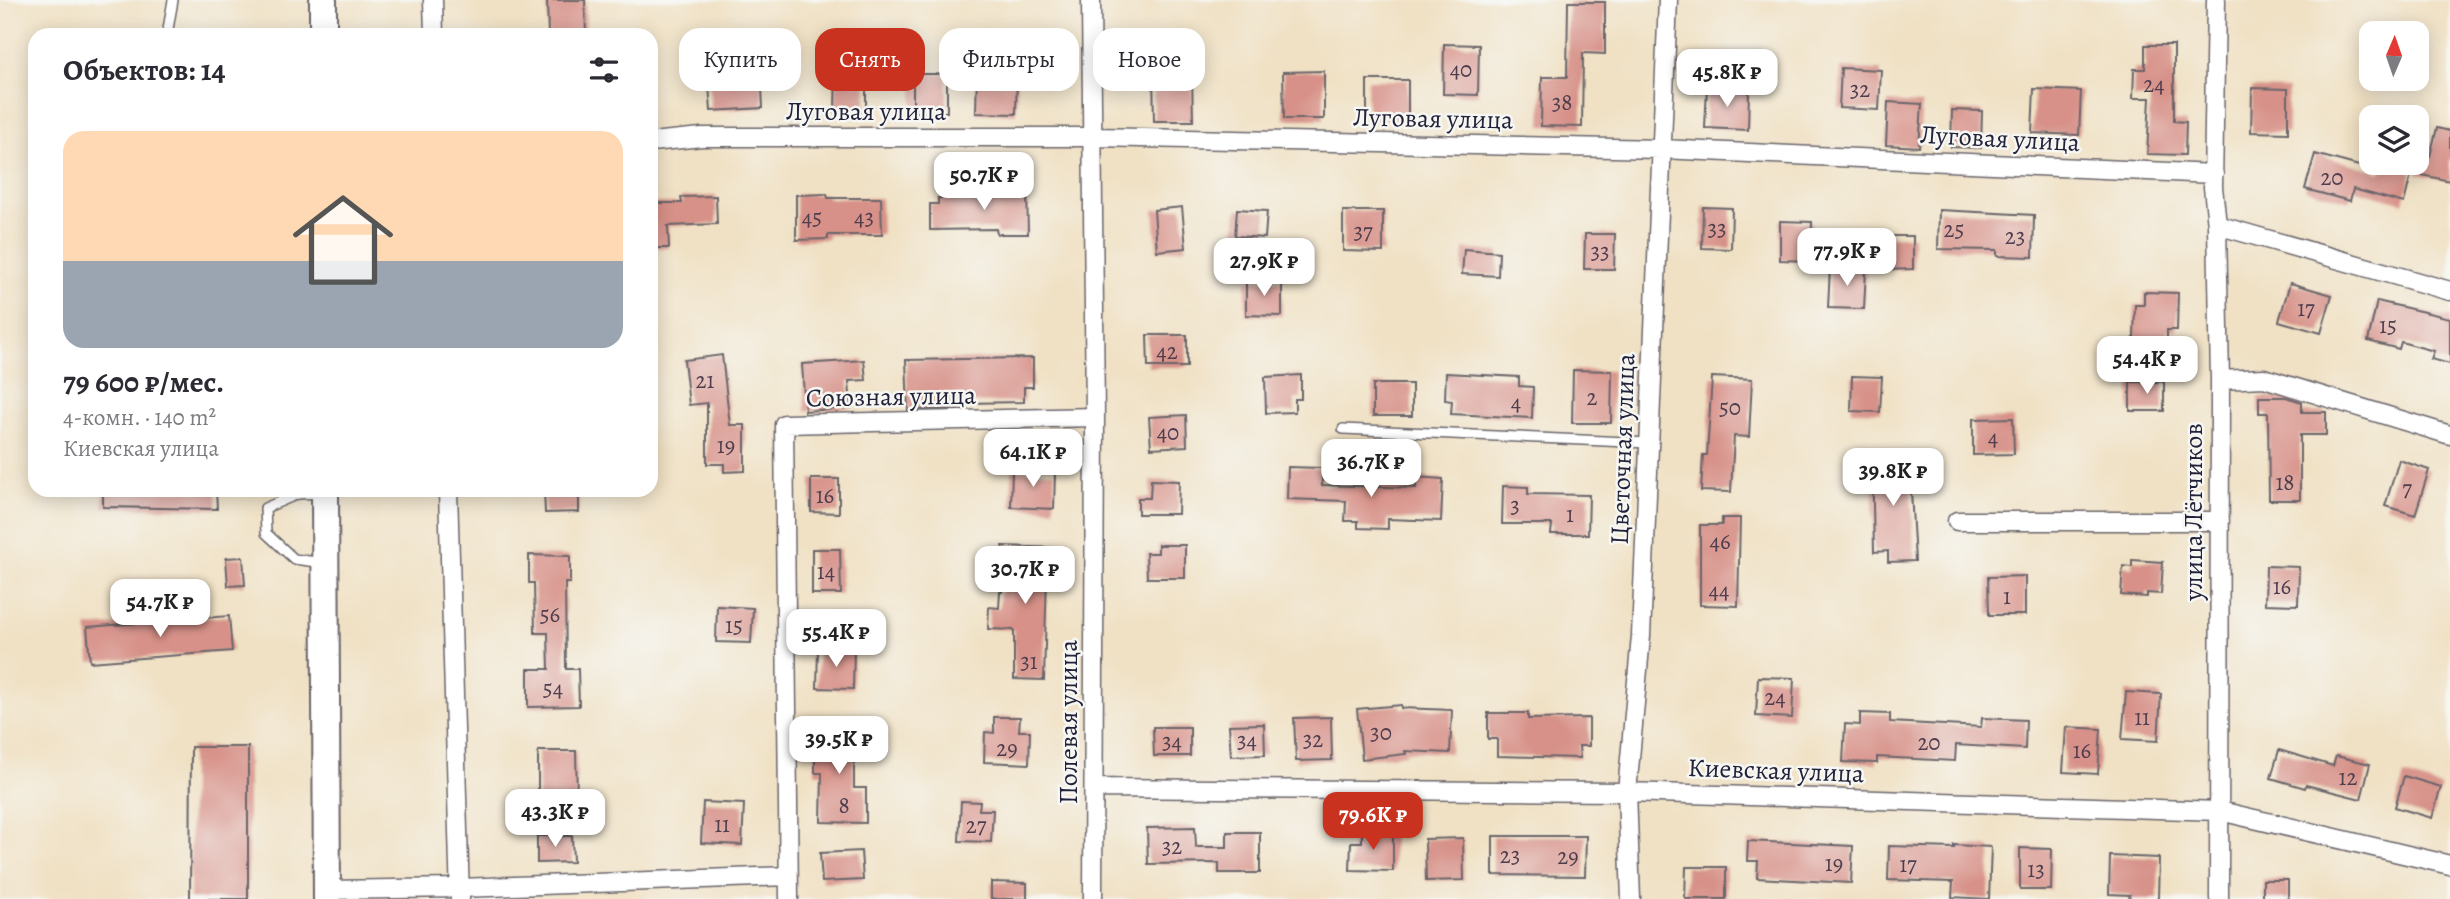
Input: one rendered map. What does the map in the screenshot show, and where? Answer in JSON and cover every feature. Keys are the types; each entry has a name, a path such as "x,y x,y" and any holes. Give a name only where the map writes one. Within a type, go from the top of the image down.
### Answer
{"main road":[{"path":"323,0 323,28"},
{"path":"325,497 327,894"}],"street":[{"path":"433,0 434,28"},
{"name":"Полевая улица","path":"1091,0 1095,417 1093,899"},
{"name":"Цветочная улица","path":"1631,899 1627,792 1641,636 1668,0"},
{"name":"улица Лётчиков","path":"2216,0 2213,187 2217,225 2220,380 2219,899"},
{"name":"Луговая улица","path":"658,141 702,136 1094,137 1661,149 2214,174"},
{"path":"2217,225 2450,291"},
{"path":"2220,380 2264,378 2450,435"},
{"name":"Союзная улица","path":"789,899 784,425 1095,417"},
{"path":"448,497 460,893"},
{"path":"1957,521 2220,521"},
{"name":"Киевская улица","path":"1094,788 1627,792 2220,811 2450,866"},
{"path":"327,894 460,893 788,876"}],"lane":[{"path":"168,28 173,0"},
{"path":"1343,429 1649,443"},
{"path":"291,497 265,508 266,533 294,559 326,563"}],"building":[{"path":"547,0 585,0 586,28 548,28"},
{"path":"1568,2 1605,2 1605,54 1583,53 1582,127 1541,126 1542,77 1567,77"},
{"path":"1444,44 1479,45 1478,95 1443,94"},
{"path":"2145,45 2174,45 2174,121 2186,122 2185,155 2147,154 2150,98 2133,98 2134,69 2145,69"},
{"path":"1841,68 1881,70 1879,110 1839,108"},
{"path":"1324,71 1324,119 1284,119 1283,72"},
{"path":"925,74 939,74 939,91 947,91 947,112 913,112 913,91 925,91"},
{"path":"1367,80 1408,80 1408,119 1367,119"},
{"path":"1707,87 1749,89 1748,130 1705,128"},
{"path":"2252,88 2288,89 2288,133 2251,132"},
{"path":"2034,89 2081,91 2079,135 2032,133"},
{"path":"709,91 762,91 763,108 711,111"},
{"path":"835,91 866,91 866,112 835,112"},
{"path":"977,91 1017,91 1016,114 976,113"},
{"path":"1153,91 1192,91 1193,121 1154,121"},
{"path":"1888,102 1922,104 1919,147 1886,145"},
{"path":"1952,110 1982,111 1981,148 1951,147"},
{"path":"2437,128 2450,131 2450,181 2422,175 2429,175 2430,156"},
{"path":"2315,154 2359,166 2359,175 2411,175 2404,203 2353,189 2350,201 2305,189"},
{"path":"1027,188 1028,234 997,234 996,229 930,230 930,204 938,204 938,198 973,198 974,194 996,194 996,189"},
{"path":"827,194 828,198 881,198 882,235 828,235 828,239 796,240 796,195"},
{"path":"716,196 717,224 668,226 669,248 658,248 658,203 682,203 681,197"},
{"path":"1182,207 1186,248 1157,251 1154,210"},
{"path":"1703,207 1732,208 1731,249 1702,248"},
{"path":"1237,209 1267,211 1265,238 1235,236"},
{"path":"1939,210 2034,215 2033,257 1997,256 1997,250 1938,249"},
{"path":"1343,211 1383,211 1383,252 1343,251"},
{"path":"1780,221 1812,222 1811,261 1780,260"},
{"path":"1585,234 1615,234 1614,269 1584,269"},
{"path":"1884,236 1913,236 1913,269 1884,270"},
{"path":"1464,249 1499,252 1498,276 1462,274"},
{"path":"1830,267 1866,269 1864,309 1828,308"},
{"path":"1246,280 1282,281 1282,316 1246,315"},
{"path":"2290,283 2332,295 2321,333 2279,321"},
{"path":"2144,292 2178,293 2177,330 2167,330 2167,340 2134,339 2135,305 2144,305"},
{"path":"2377,301 2450,318 2450,364 2431,359 2434,351 2401,342 2399,349 2368,341"},
{"path":"1147,335 1187,335 1187,367 1148,367"},
{"path":"722,355 730,425 745,425 745,471 724,472 724,464 707,464 707,403 689,405 684,360"},
{"path":"1033,358 1033,387 1024,387 1024,402 964,403 964,409 908,410 906,360"},
{"path":"864,360 866,380 849,381 851,408 805,411 802,364"},
{"path":"1573,370 1612,371 1611,423 1572,423"},
{"path":"1446,373 1519,377 1519,386 1533,387 1532,418 1451,414 1452,401 1445,400"},
{"path":"1301,375 1301,399 1295,399 1295,412 1266,413 1265,377"},
{"path":"1852,376 1882,377 1880,412 1851,411"},
{"path":"1712,377 1752,379 1749,437 1734,436 1731,492 1701,491 1703,455 1707,455"},
{"path":"2130,382 2164,382 2164,411 2130,411"},
{"path":"1373,384 1412,384 1412,416 1373,416"},
{"path":"2259,397 2286,397 2302,402 2302,412 2326,412 2326,435 2300,435 2300,500 2269,500 2268,413 2259,413"},
{"path":"1186,415 1187,446 1151,448 1149,417"},
{"path":"2013,418 2014,454 1973,455 1973,419"},
{"path":"1909,456 1915,561 1888,562 1888,551 1874,552 1872,457"},
{"path":"2399,460 2429,470 2415,515 2385,506"},
{"path":"1288,467 1322,468 1322,485 1416,488 1416,477 1443,479 1441,521 1388,519 1388,529 1358,528 1358,521 1345,521 1346,501 1287,499"},
{"path":"1012,470 1055,472 1054,509 1011,507"},
{"path":"811,479 839,479 839,513 811,512"},
{"path":"1151,480 1179,481 1178,514 1138,514 1138,498 1150,498"},
{"path":"1503,486 1528,487 1528,494 1589,495 1588,534 1551,534 1552,524 1502,524"},
{"path":"103,497 216,497 217,509 103,507"},
{"path":"544,497 579,497 579,512 545,513"},
{"path":"1722,518 1740,518 1738,606 1700,605 1700,525 1722,525"},
{"path":"1158,545 1185,545 1185,578 1147,578 1146,553 1158,553"},
{"path":"1003,546 1058,548 1058,574 1047,573 1044,680 1014,679 1014,630 988,629 989,607 999,608 1002,592"},
{"path":"812,549 840,549 841,594 812,594"},
{"path":"529,555 570,556 570,583 565,583 566,669 578,669 579,706 528,707 528,669 549,669 548,633 535,633 534,583 529,583"},
{"path":"243,557 245,585 228,586 226,558"},
{"path":"2132,560 2163,562 2161,594 2147,593 2147,597 2121,595 2123,566 2132,567"},
{"path":"2266,566 2299,567 2298,605 2265,604"},
{"path":"2025,576 2025,615 1989,615 1988,577"},
{"path":"717,606 753,608 751,643 716,642"},
{"path":"229,616 232,651 90,662 87,627"},
{"path":"818,648 854,649 853,689 817,688"},
{"path":"1758,677 1794,678 1792,718 1756,716"},
{"path":"2126,692 2161,694 2158,741 2122,739"},
{"path":"1401,705 1401,708 1452,710 1450,753 1405,751 1406,754 1362,759 1357,709"},
{"path":"1488,713 1528,713 1528,719 1589,718 1589,746 1579,746 1580,758 1497,756 1497,739 1488,739"},
{"path":"1860,713 1890,714 1890,722 1981,727 1982,718 2026,720 2025,749 1956,745 1955,761 1877,757 1877,763 1843,762 1845,724 1860,725"},
{"path":"994,717 1020,717 1019,731 1030,731 1029,764 984,762 985,732 994,733"},
{"path":"1331,717 1332,760 1296,761 1294,718"},
{"path":"1264,724 1265,755 1231,756 1229,725"},
{"path":"815,727 854,727 854,788 866,788 866,823 821,822 822,773 815,773"},
{"path":"1153,727 1190,727 1190,756 1154,756"},
{"path":"2066,727 2101,729 2098,774 2063,772"},
{"path":"191,747 248,747 248,899 190,899"},
{"path":"2279,750 2333,766 2336,756 2370,764 2361,799 2271,778"},
{"path":"538,751 576,751 577,799 538,799"},
{"path":"2404,776 2441,787 2432,818 2395,807"},
{"path":"961,801 980,802 979,810 993,810 991,842 959,841"},
{"path":"703,802 744,804 742,845 701,843"},
{"path":"1195,827 1196,847 1227,847 1227,832 1260,832 1260,873 1219,873 1219,863 1148,864 1147,828"},
{"path":"1362,830 1393,831 1393,871 1350,870 1351,842 1362,842"},
{"path":"537,836 572,836 573,862 537,863"},
{"path":"1493,836 1586,836 1585,876 1493,875"},
{"path":"1463,838 1464,880 1426,881 1425,839"},
{"path":"1748,841 1853,846 1851,883 1757,878 1758,861 1747,861"},
{"path":"1954,845 1991,847 1989,899 1952,897 1953,882 1888,880 1889,846 1954,848"},
{"path":"2020,848 2052,849 2051,890 2020,890"},
{"path":"861,851 863,880 822,882 820,853"},
{"path":"2110,856 2159,858 2158,899 2129,899 2130,895 2109,894"},
{"path":"1686,867 1726,867 1726,899 1685,899"},
{"path":"2263,880 2288,880 2288,899 2263,899"},
{"path":"991,882 1027,883 1027,899 991,899"}]}
